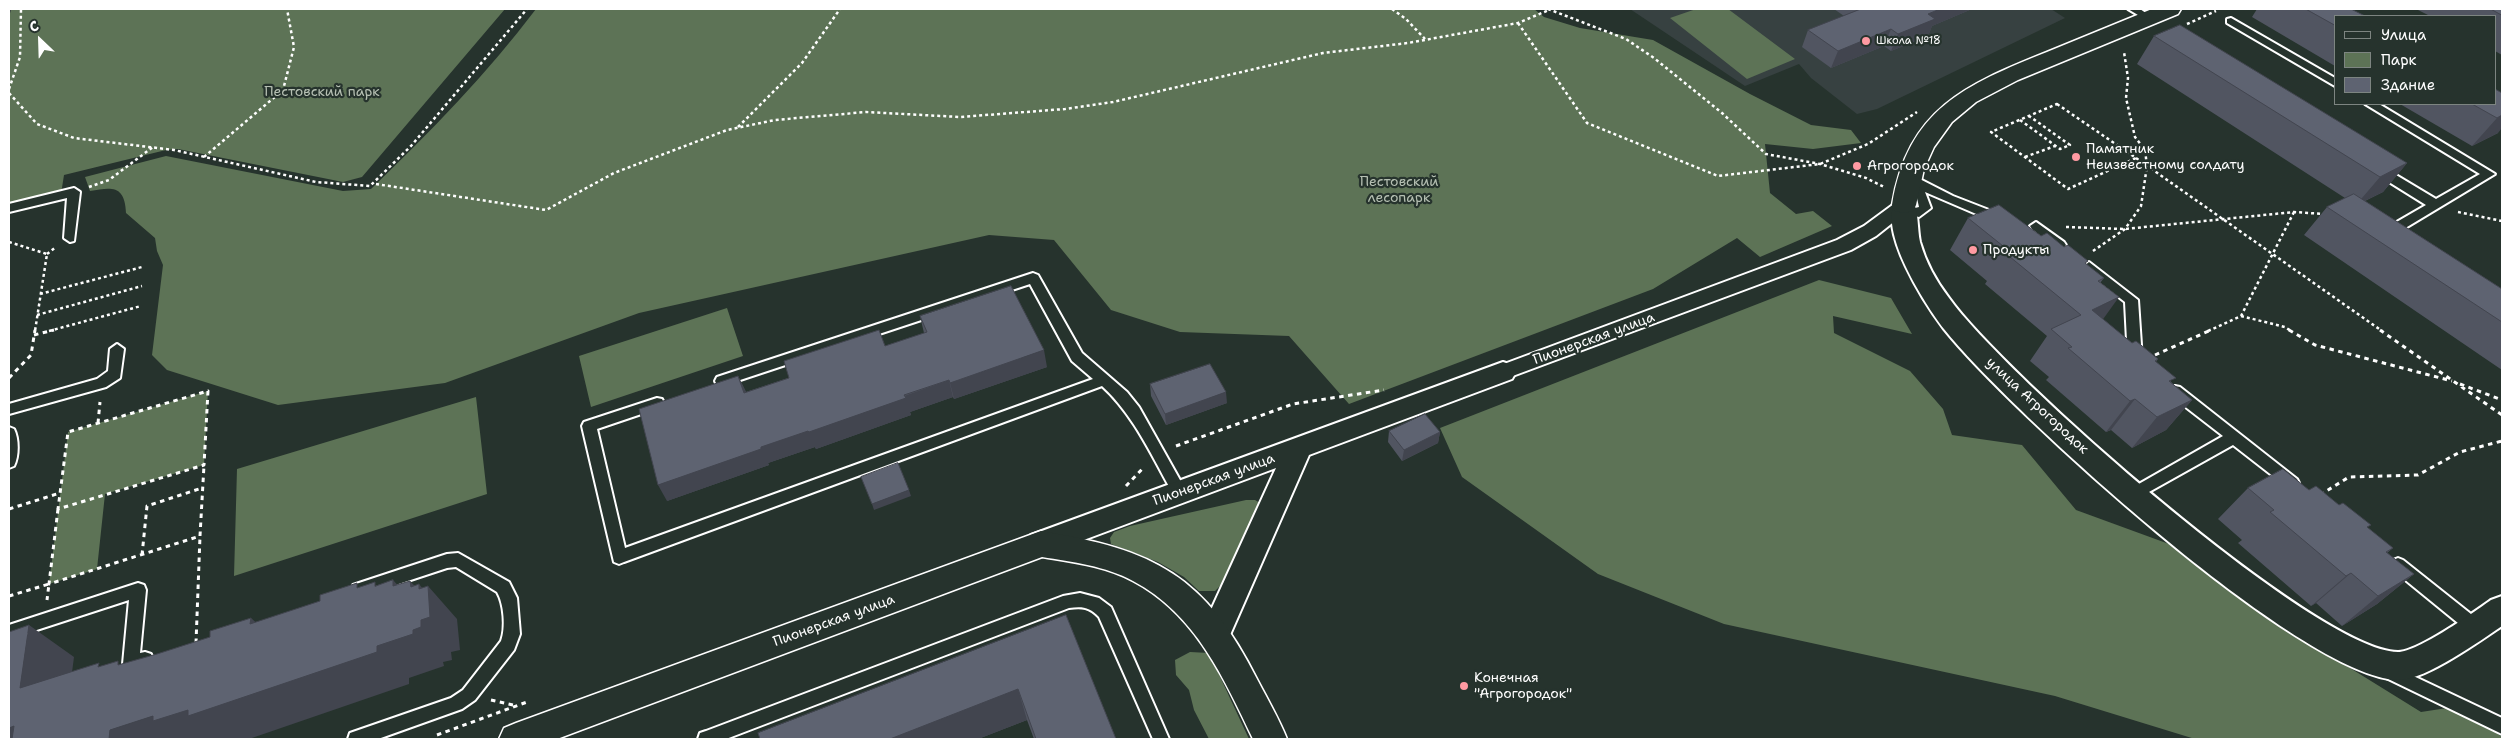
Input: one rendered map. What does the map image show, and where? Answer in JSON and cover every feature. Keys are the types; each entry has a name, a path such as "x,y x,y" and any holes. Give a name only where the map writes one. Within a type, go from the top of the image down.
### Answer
{"street":[{"name":"улица Агрогородок","path":"2175,18 2140,13 1962,101 1945,116 1928,138 1905,193 1905,232 1913,261 1935,298 1959,328 2028,401 2214,561 2333,644 2368,661 2398,666 2420,659 2502,609"},
{"name":"Пионерская улица","path":"516,739 1844,245 1870,231 1905,193"},
{"path":"1215,634 1299,448"},
{"path":"1041,544 1114,559 1146,573 1178,593 1197,611 1215,634 1270,739"}],"lane":[{"path":"2231,21 2334,81"},
{"path":"2372,105 2489,174 2392,230 2408,240"},
{"path":"2369,163 2436,205"},
{"path":"9,209 74,192 70,238"},
{"path":"1905,193 1949,199 1985,212"},
{"path":"2036,226 2131,300 2133,358 2142,365"},
{"path":"712,385 1033,278 1077,357 1122,396 1134,411 1180,493"},
{"path":"9,409 101,384 115,374 117,350"},
{"path":"674,397 589,426 619,557 1104,380"},
{"path":"2160,380 2313,499"},
{"path":"9,432 9,462"},
{"path":"2135,493 2234,437"},
{"path":"2388,558 2475,627"},
{"path":"345,594 448,561 458,560 503,587 509,598 512,634 508,645 469,695 456,704 356,739"},
{"path":"9,632 138,590 131,664 196,643"},
{"path":"706,739 1069,600 1084,599 1096,603 1105,612 1161,739"},
{"path":"2368,661 2502,726"}],"path":[{"path":"9,89 20,57 22,9"},
{"path":"203,157 283,90 294,47 287,9"},
{"path":"9,93 36,124 74,138 153,147 316,182 370,186 411,146 527,9"},
{"path":"736,128 802,63 840,9"},
{"path":"1392,9 1406,19 1425,40"},
{"path":"376,184 546,210 614,173 736,128 775,120 866,112 960,117 1065,109 1113,102 1323,53 1425,40 1518,23 1548,9 1626,39 1654,58 1722,113 1766,154 1820,164 1866,178 1905,193"},
{"path":"2175,18 2222,9"},
{"path":"1518,23 1586,122 1718,176 1820,164"},
{"path":"2076,257 2125,229 2142,206 2147,166 2145,150 2135,137 2126,98 2128,78 2122,52 2131,49"},
{"path":"2136,158 2068,190 1991,132 2058,104 2136,158 2225,220 2502,415"},
{"path":"2019,120 2060,149 2070,145 2029,116"},
{"path":"2024,157 2055,146"},
{"path":"74,192 109,180 153,147"},
{"path":"2436,205 2466,215 2502,221"},
{"path":"2142,365 2241,316 2294,212"},
{"path":"2036,226 2125,229 2294,212 2333,215"},
{"path":"9,242 47,254 31,355 9,378"},
{"path":"40,294 142,267"},
{"path":"37,314 142,286"},
{"path":"34,335 141,306"},
{"path":"2241,316 2285,327 2315,345 2455,382 2502,400"},
{"path":"49,584 68,432 208,391 196,643"},
{"path":"2313,499 2350,476 2418,475 2460,452 2502,440"},
{"path":"58,508 204,465"},
{"path":"142,555 146,506 202,488"},
{"path":"9,508 60,493"},
{"path":"9,596 200,536"}],"shaded area":[{"path":"1630,9 2051,9 2065,18 1877,109 1857,114 1811,78 1799,64 1745,86"}],"green space":[{"name":"Пестовский парк","path":"11,9 505,9 362,177 343,182 178,149 166,150 64,175 61,194 9,206 9,17"},
{"name":"Пестовский лесопарк","path":"536,9 1534,9 1544,17 1580,28 1653,40 1750,94 1811,125 1851,130 1861,143 1813,149 1765,144 1770,193 1796,214 1813,211 1832,226 1760,257 1737,238 1653,289 1349,404 1289,336 1180,332 1111,310 1054,240 989,235 639,313 445,383 278,405 167,370 152,355 163,265 157,251 155,238 126,213 123,197 120,193 111,189 90,191 85,177 166,156 343,191 371,189 457,102 498,57"},
{"path":"1696,9 1728,9 1795,59 1747,79 1670,18"},
{"path":"1819,280 1891,298 1912,334 1833,316 1834,333 1910,371 1943,409 1952,435 2022,445 2076,510 2169,544 2258,611 2421,712 2460,706 2502,737 2502,739 2195,739 2055,696 1724,624 1598,574 1462,477 1440,428"},
{"path":"727,308 743,356 591,407 579,356"},
{"path":"208,391 204,465 105,494 97,569 49,584 68,432"},
{"path":"476,397 487,494 234,576 237,469"},
{"path":"1246,500 1255,500 1260,503 1261,510 1221,585 1215,591 1199,591 1184,577 1158,562 1111,544 1110,538 1114,532 1130,526"},
{"path":"1190,652 1209,653 1249,739 1209,739 1194,710 1189,690 1176,675 1175,660"}],"building":[{"path":"1861,9 1940,9 1928,14 1935,19 1898,34 1891,29 1838,51 1808,30"},
{"path":"2306,9 2351,9 2363,15 2334,15 2334,24"},
{"path":"2491,9 2502,9 2502,15"},
{"path":"2180,25 2407,163 2380,177 2154,36"},
{"path":"2496,90 2502,93 2502,115 2497,118 2474,105 2496,105"},
{"path":"2354,194 2502,289 2502,322 2327,207"},
{"path":"1999,205 2041,236 2047,233 2064,247 2068,245 2088,261 2085,263 2104,278 2098,281 2119,297 2092,310 2132,343 2136,341 2158,359 2155,361 2176,378 2169,381 2192,400 2157,417 2135,399 2130,401 2068,348 2072,347 2051,329 2081,315 2004,252 2008,250 1968,218"},
{"path":"1011,286 1044,350 950,383 949,380 904,395 906,398 761,447 761,449 658,485 639,409 738,376 744,393 789,378 784,361 879,330 885,346 927,332 920,316"},
{"path":"1210,364 1226,392 1165,414 1150,384"},
{"path":"1425,414 1440,432 1404,450 1389,431"},
{"path":"898,463 909,490 872,504 861,477"},
{"path":"2283,469 2309,490 2316,486 2339,505 2343,503 2371,525 2367,527 2393,548 2386,552 2414,574 2378,596 2351,573 2346,576 2270,512 2274,510 2248,488"},
{"path":"393,580 393,586 410,581 411,587 419,584 419,589 428,586 430,617 421,620 421,627 413,630 413,634 377,646 377,652 188,716 188,710 153,721 153,716 110,730 109,739 12,739 14,726 9,728 9,632 29,625 20,688 99,663 98,667 118,661 118,665 157,654 210,637 210,631 251,618 250,624 320,601 320,595 357,583 357,588 375,582 375,586"},
{"path":"1066,615 1116,739 1036,739 1018,689 890,739 760,739 758,733"}],"place":[{"name":"Школа №18","path":"1866,41"},
{"name":"Памятник Неизвестному солдату","path":"2076,157"},
{"name":"Агрогородок","path":"1857,166"},
{"name":"Продукты","path":"1973,250"},
{"name":"Конечная \"Агрогородок\"","path":"1464,686"}]}
